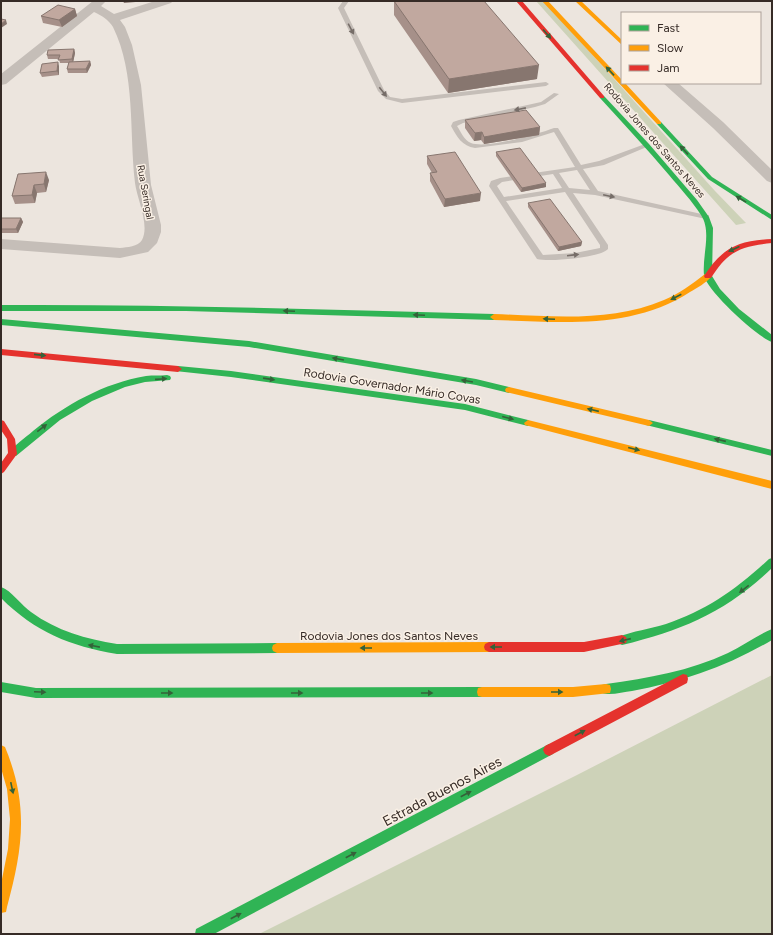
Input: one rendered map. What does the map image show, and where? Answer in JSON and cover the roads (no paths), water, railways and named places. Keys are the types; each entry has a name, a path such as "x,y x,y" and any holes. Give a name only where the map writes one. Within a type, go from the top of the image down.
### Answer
{"main road":[{"name":"Rodovia Jones dos Santos Neves","path":"519,1 573,64 648,145 695,201 706,217 710,228 708,276"},
{"name":"Rodovia Jones dos Santos Neves","path":"545,1 621,83"},
{"path":"578,1 621,42"},
{"name":"Rodovia Jones dos Santos Neves","path":"622,84 710,178 772,218"},
{"path":"636,84 636,99"},
{"path":"1,308 52,307 236,310 571,319 620,314 654,306 677,297 708,276 718,260 731,249 750,242 772,241"},
{"path":"708,276 717,291 728,304 772,339"},
{"name":"Rodovia Governador Mário Covas","path":"1,322 249,344 476,382 758,448 772,453"},
{"name":"Rodovia Governador Mário Covas","path":"1,352 230,374 465,407 768,483"},
{"path":"1,470 13,454 37,432 63,414 90,399 113,389 138,380 230,374"},
{"path":"1,423 10,439 13,454"},
{"name":"Rodovia Jones dos Santos Neves","path":"1,591 13,605 47,630 92,646 117,649 584,647 620,642 655,633 687,622 717,607 743,590 772,562"},
{"path":"1,687 36,693 573,692 616,690 656,683 696,672 731,658 772,634"},
{"name":"Estrada Buenos Aires","path":"201,934 696,672"},
{"path":"1,751 13,789 16,817 15,846 9,878 1,907"}],"street":[{"path":"113,18 167,1"},
{"name":"Rua Seringal","path":"1,81 97,4 102,10 113,18 119,26 131,59 143,186 150,213 152,237 149,242 138,251 120,253 1,244"},
{"path":"671,84 718,124 772,178"}],"lane":[{"path":"346,1 341,8 366,58 380,91 388,98 402,100 546,84"},
{"path":"556,94 543,103 461,121 455,123 454,126 463,140 468,144 475,146 536,137 556,129 595,193"},
{"path":"555,172 604,246 604,249 600,251 549,258 542,257 537,252 494,187 494,183 500,180 579,168 601,163 648,145"},
{"path":"502,199 567,190 595,193 706,217"}]}
